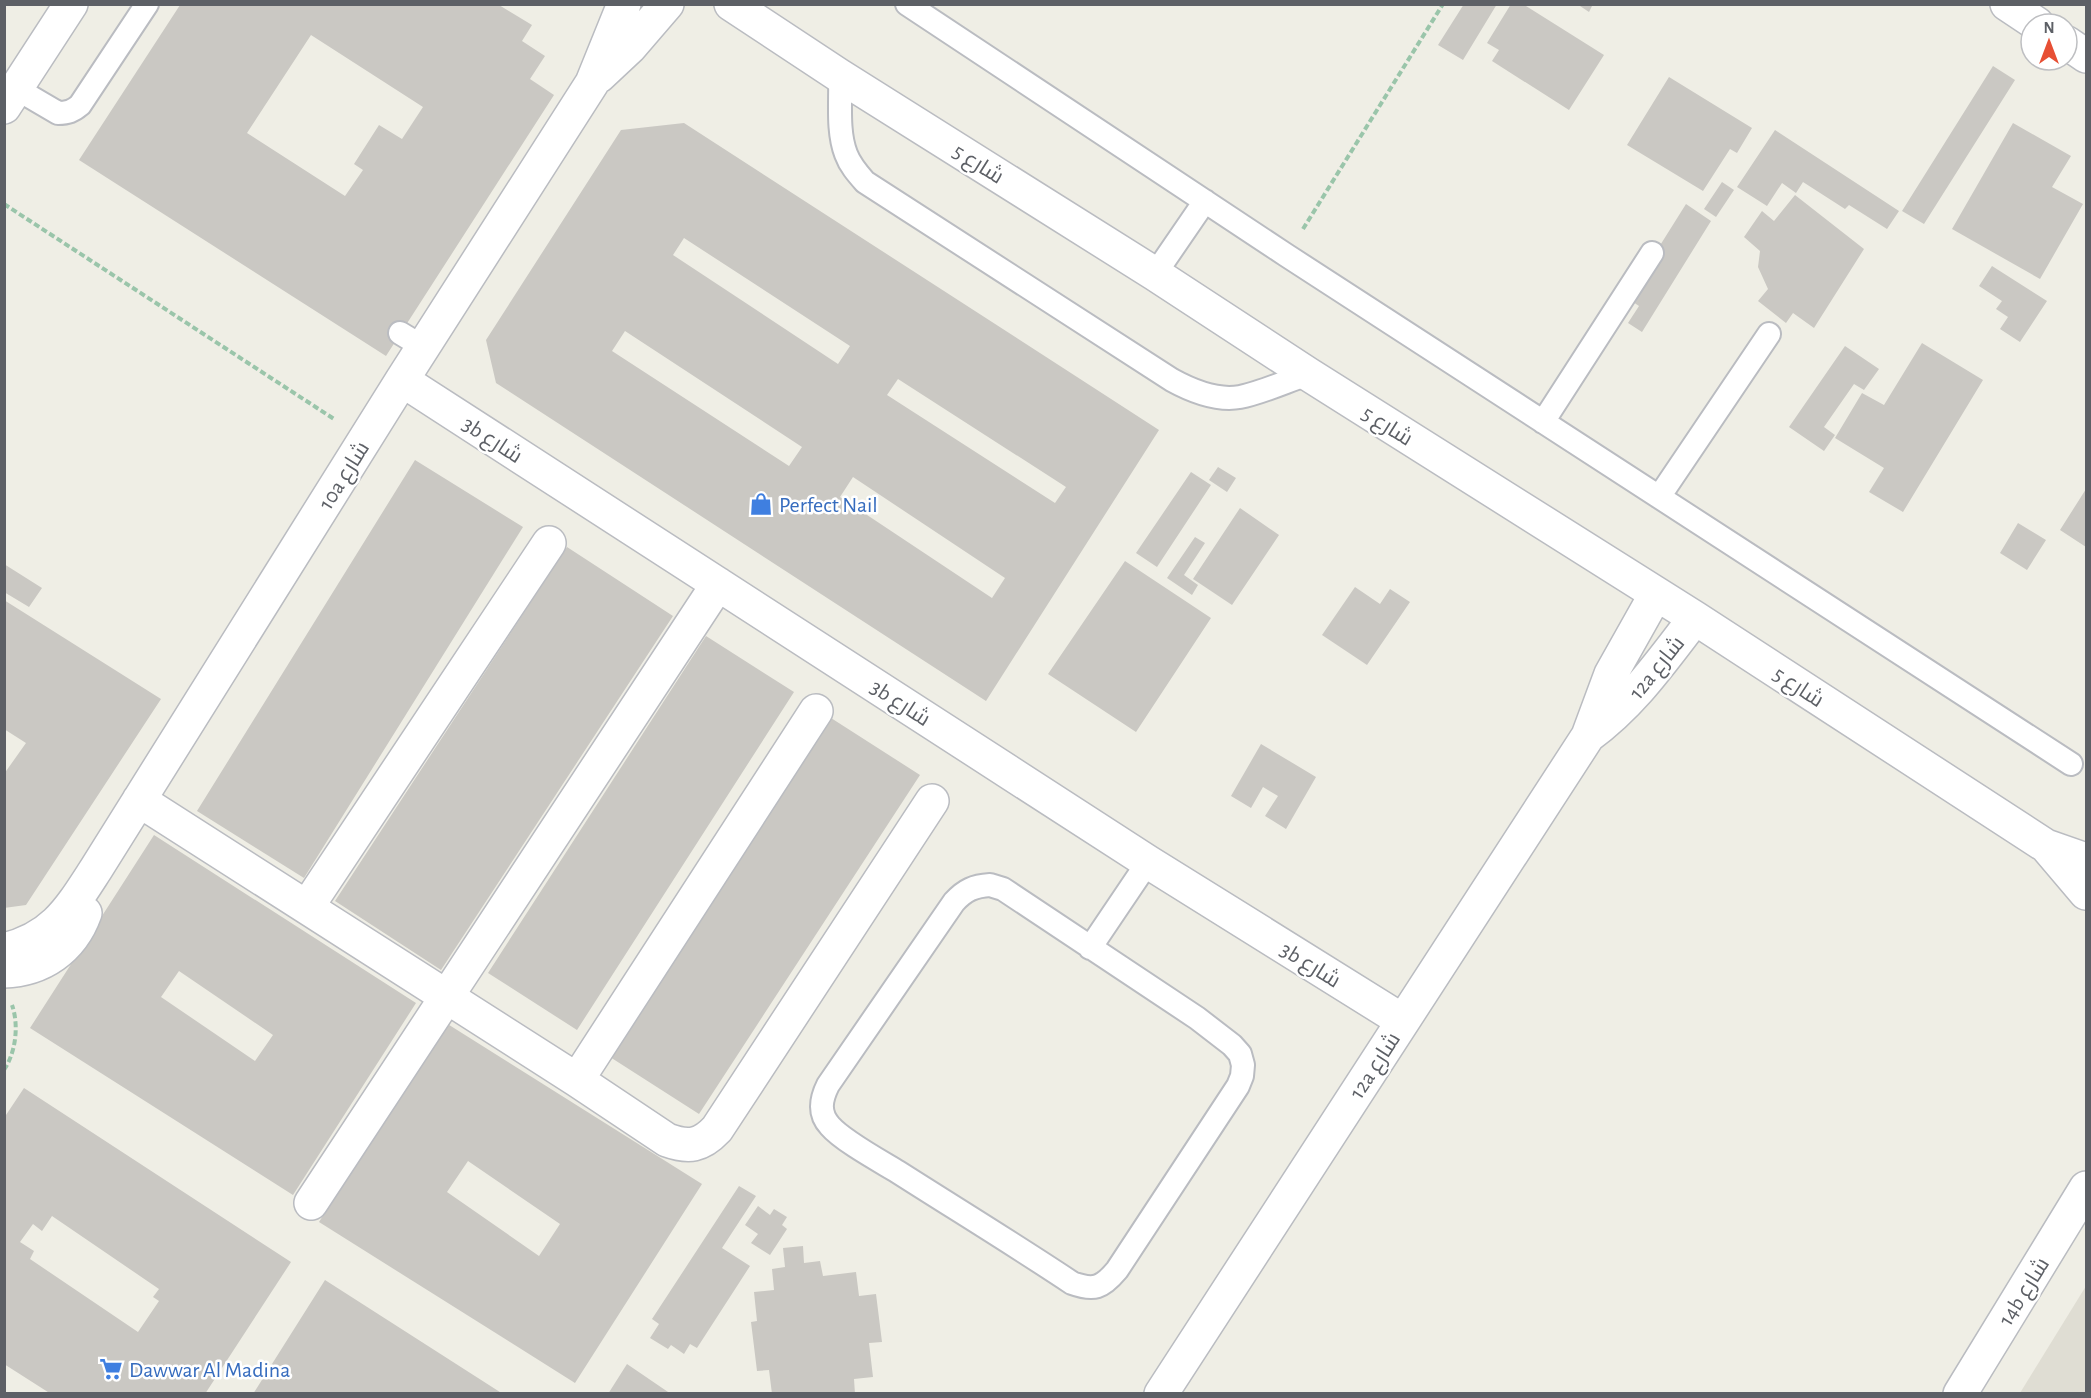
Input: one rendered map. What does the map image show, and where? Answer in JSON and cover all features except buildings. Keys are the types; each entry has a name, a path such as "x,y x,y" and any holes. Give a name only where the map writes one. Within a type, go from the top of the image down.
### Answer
{"street":[{"path":"11,98 71,4"},
{"name":"10a شارع","path":"592,83 624,4"},
{"name":"10a شارع","path":"4,950 31,942 52,928 69,909 402,380 412,340 592,83 630,47 667,4"},
{"name":"شارع 5","path":"731,4 840,76 1695,618 2046,846 2086,860"},
{"name":"3b شارع","path":"402,380 1148,862 1403,1022"},
{"path":"307,907 549,543"},
{"path":"311,1203 718,584"},
{"name":"12a شارع","path":"1161,1394 1588,736 1611,674 1656,594"},
{"name":"12a شارع","path":"1588,736 1621,710 1695,618"},
{"path":"578,1080 816,711"},
{"path":"139,800 449,996 667,1140 680,1145 694,1145 707,1139 717,1130 932,801"},
{"name":"شارع 5","path":"2046,846 2086,893"},
{"name":"10a شارع","path":"7,985 21,970 46,961 68,945 81,923 90,900 96,869"},
{"name":"14b شارع","path":"1960,1394 2086,1188"}],"lane":[{"path":"11,98 58,113 74,110 80,105 147,4"},
{"path":"907,4 1286,255 2071,764"},
{"path":"840,76 842,136 845,153 853,168 865,182 1162,373 1188,389 1222,397 1240,397 1308,374"},
{"path":"1155,274 1204,201"},
{"path":"1543,422 1652,253"},
{"path":"1659,497 1769,334"},
{"path":"1090,948 1148,862"},
{"path":"990,885 1003,889 1090,948 1215,1031 1236,1049 1243,1065 1238,1086 1185,1168 1117,1270 1108,1281 1096,1288 1082,1287 1072,1283 895,1171 838,1134 829,1126 822,1113 822,1098 828,1084 954,902 964,892 976,886 990,885"}],"path":[{"path":"1286,255 1443,4"},
{"path":"4,204 365,439"},
{"path":"4,1070 13,1048 16,1030 7,985"}],"shaded area":[{"path":"2086,1286 2086,1393 2020,1393"}],"place":[{"name":"Perfect Nail","path":"761,504"},
{"name":"Dawwar Al Madina","path":"111,1369"}]}
